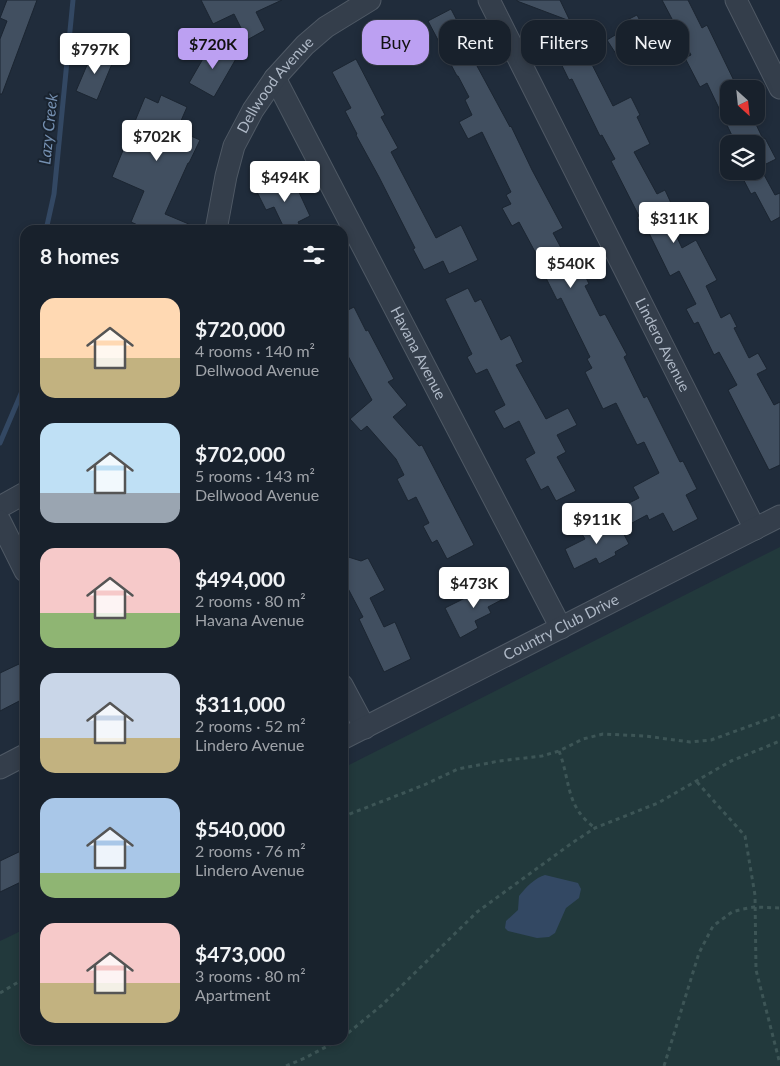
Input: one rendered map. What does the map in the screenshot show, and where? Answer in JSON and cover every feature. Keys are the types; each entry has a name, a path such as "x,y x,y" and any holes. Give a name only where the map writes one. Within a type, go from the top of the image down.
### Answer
{"street":[{"name":"Dellwood Avenue","path":"217,225 234,146 253,110 275,78 305,45 326,27 370,0"},
{"name":"Lindero Avenue","path":"489,0 755,529"},
{"path":"736,0 780,88"},
{"name":"Havana Avenue","path":"275,78 561,628"},
{"path":"0,507 20,496"},
{"name":"Country Club Drive","path":"348,736 780,516"},
{"path":"0,521 20,561"},
{"path":"348,696 365,728"},
{"path":"0,768 20,758"}],"path":[{"path":"348,815 424,785 458,769 499,761 542,756 559,751 583,739 603,734 645,736 690,742 711,740 780,715"},
{"path":"348,1033 382,1005 477,912 595,828 658,803 731,761 780,741"},
{"path":"559,751 569,795 589,824 595,828"},
{"path":"697,782 745,836 755,896 756,970 780,1064"},
{"path":"664,1066 695,966 713,926 732,912 754,907 780,908"},
{"path":"0,993 20,981"},
{"path":"286,1066 330,1045"}],"green space":[{"path":"780,547 780,1066 0,1066 0,941 20,931 20,1045 348,1045 348,765"}],"water":[{"path":"545,875 578,883 581,889 579,898 566,908 555,933 549,937 537,938 508,931 505,928 506,921 518,910 519,896 531,883"}],"building":[{"path":"7,0 37,0 2,94 0,94 0,39 7,21 0,18"},
{"path":"201,0 282,0 256,12 265,30 247,40 234,14 213,24"},
{"path":"560,0 570,20 567,20 517,1"},
{"path":"662,0 688,0 702,28 707,25 734,80 720,80 720,110 707,83 700,87 689,65 689,56 691,55 689,51 689,20 673,20"},
{"path":"451,9 457,20 439,20 439,42 429,20"},
{"path":"637,15 640,20 627,20"},
{"path":"616,34 616,54 607,40"},
{"path":"212,43 237,57 214,97 189,83"},
{"path":"93,51 114,59 97,100 76,91"},
{"path":"356,59 385,115 381,117 398,148 391,152 436,238 461,225 478,260 449,274 443,261 424,270 413,249 415,248 356,135 345,111 351,108 332,72"},
{"path":"451,65 480,65 477,66 511,126 563,228 553,233 575,273 582,269 589,284 585,286 600,316 605,314 627,355 624,357 644,398 647,396 680,462 683,461 697,489 686,495 698,519 673,532 663,513 649,520 647,515 632,523 623,506 639,498 633,487 659,473 644,442 637,445 616,403 603,409 585,372 592,368 587,359 590,357 561,298 557,300 538,262 540,261 519,222 512,226 502,208 511,204 506,195 511,192 482,132 468,139 459,122 472,115 465,100 469,97"},
{"path":"562,65 592,65 613,106 631,97 640,115 637,117 650,144 634,152 657,194 665,190 676,214 668,218 682,248 696,240 717,280 706,286 721,318 730,313 737,327 734,328 749,358 758,353 767,369 757,374 774,405 780,402 780,465 769,470 728,390 737,385 719,352 714,355 698,322 694,324 686,309 696,304 679,271 670,276 649,233 645,235 637,217 639,216 611,161 615,159 602,135 600,136 572,79 569,80"},
{"path":"161,95 187,107 177,130 200,140 165,214 191,225 138,225 131,222 144,191 112,177 145,97 158,103"},
{"path":"727,125 756,125 761,135 732,135"},
{"path":"765,138 776,159 765,164"},
{"path":"291,175 310,216 298,222 300,225 283,225 274,207 266,210 257,192"},
{"path":"765,177 775,195 780,193 780,217 771,222 755,192 751,194 744,180 765,180"},
{"path":"468,288 475,302 481,299 501,340 510,335 523,362 516,365 546,419 568,408 577,425 557,435 566,452 557,457 576,491 556,501 548,486 541,490 525,459 535,453 519,421 504,429 494,411 505,405 487,369 476,374 467,357 472,354 445,299"},
{"path":"354,307 394,379 388,382 407,405 393,417 419,446 422,445 474,545 447,559 437,540 432,543 423,526 429,523 416,497 408,501 397,479 404,475 396,459 367,426 361,431 350,419 372,400 348,356 348,310"},
{"path":"604,523 607,529 618,523 629,544 615,552 616,555 599,564 596,558 574,569 565,549 585,539 582,534"},
{"path":"348,557 361,561 368,558 385,590 370,598 384,627 395,622 411,659 384,672 359,619 363,617 348,588"},
{"path":"497,582 505,598 488,607 491,613 475,621 478,628 460,638 445,608"},
{"path":"19,664 20,666 20,701 0,711 0,673"},
{"path":"20,851 20,882 0,892 0,861"}],"waterway":[{"name":"Lazy Creek","path":"47,225 54,194 73,0"},
{"name":"Lazy Creek","path":"0,443 20,396"}]}
